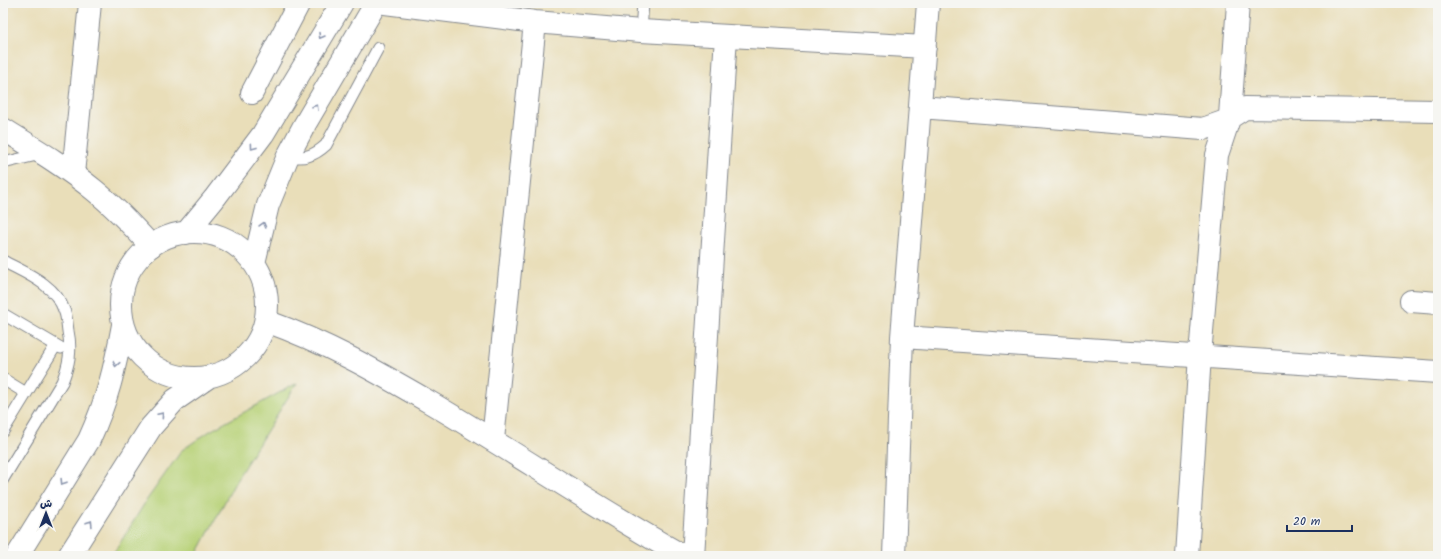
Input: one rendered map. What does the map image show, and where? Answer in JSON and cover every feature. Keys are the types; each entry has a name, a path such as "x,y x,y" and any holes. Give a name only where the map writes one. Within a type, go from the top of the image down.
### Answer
{"street":[{"path":"74,174 90,3"},
{"path":"252,93 299,3"},
{"path":"186,233 214,199 263,134 342,3"},
{"path":"254,263 268,205 288,156 305,124 376,3"},
{"path":"385,3 535,22 641,31 925,47"},
{"path":"894,556 902,337 928,3"},
{"path":"1187,556 1200,355 1217,155 1230,116 1238,3"},
{"path":"493,440 535,22"},
{"path":"693,556 726,36"},
{"path":"920,107 1203,129 1214,127 1245,108 1255,107 1438,111"},
{"path":"3,129 74,174 115,208 151,246"},
{"path":"201,232 217,236 231,242 243,251 254,263 266,290 266,321 262,334 255,347 234,367 221,374 207,378 185,378 164,373 146,361 132,345 123,325 120,308 124,284 128,273 138,258 151,246 173,235 186,233 201,232"},
{"path":"1411,301 1438,303"},
{"path":"266,321 315,340 345,354 493,440 589,501 683,556"},
{"path":"18,556 89,440 98,420 115,369 123,325"},
{"path":"902,337 1200,355 1438,372"},
{"path":"69,556 151,427 175,400 207,378"}],"lane":[{"path":"641,31 643,3"},
{"path":"288,156 298,158 309,157 319,152 326,146 378,48"},
{"path":"3,163 42,154"},
{"path":"3,261 45,284 60,302 65,310 70,342 69,367 62,382 3,479"},
{"path":"3,314 56,345 70,355"},
{"path":"3,431 56,345"},
{"path":"3,379 26,393"}],"green space":[{"path":"297,383 238,477 196,556 112,556 146,501 182,450 210,431"}]}
